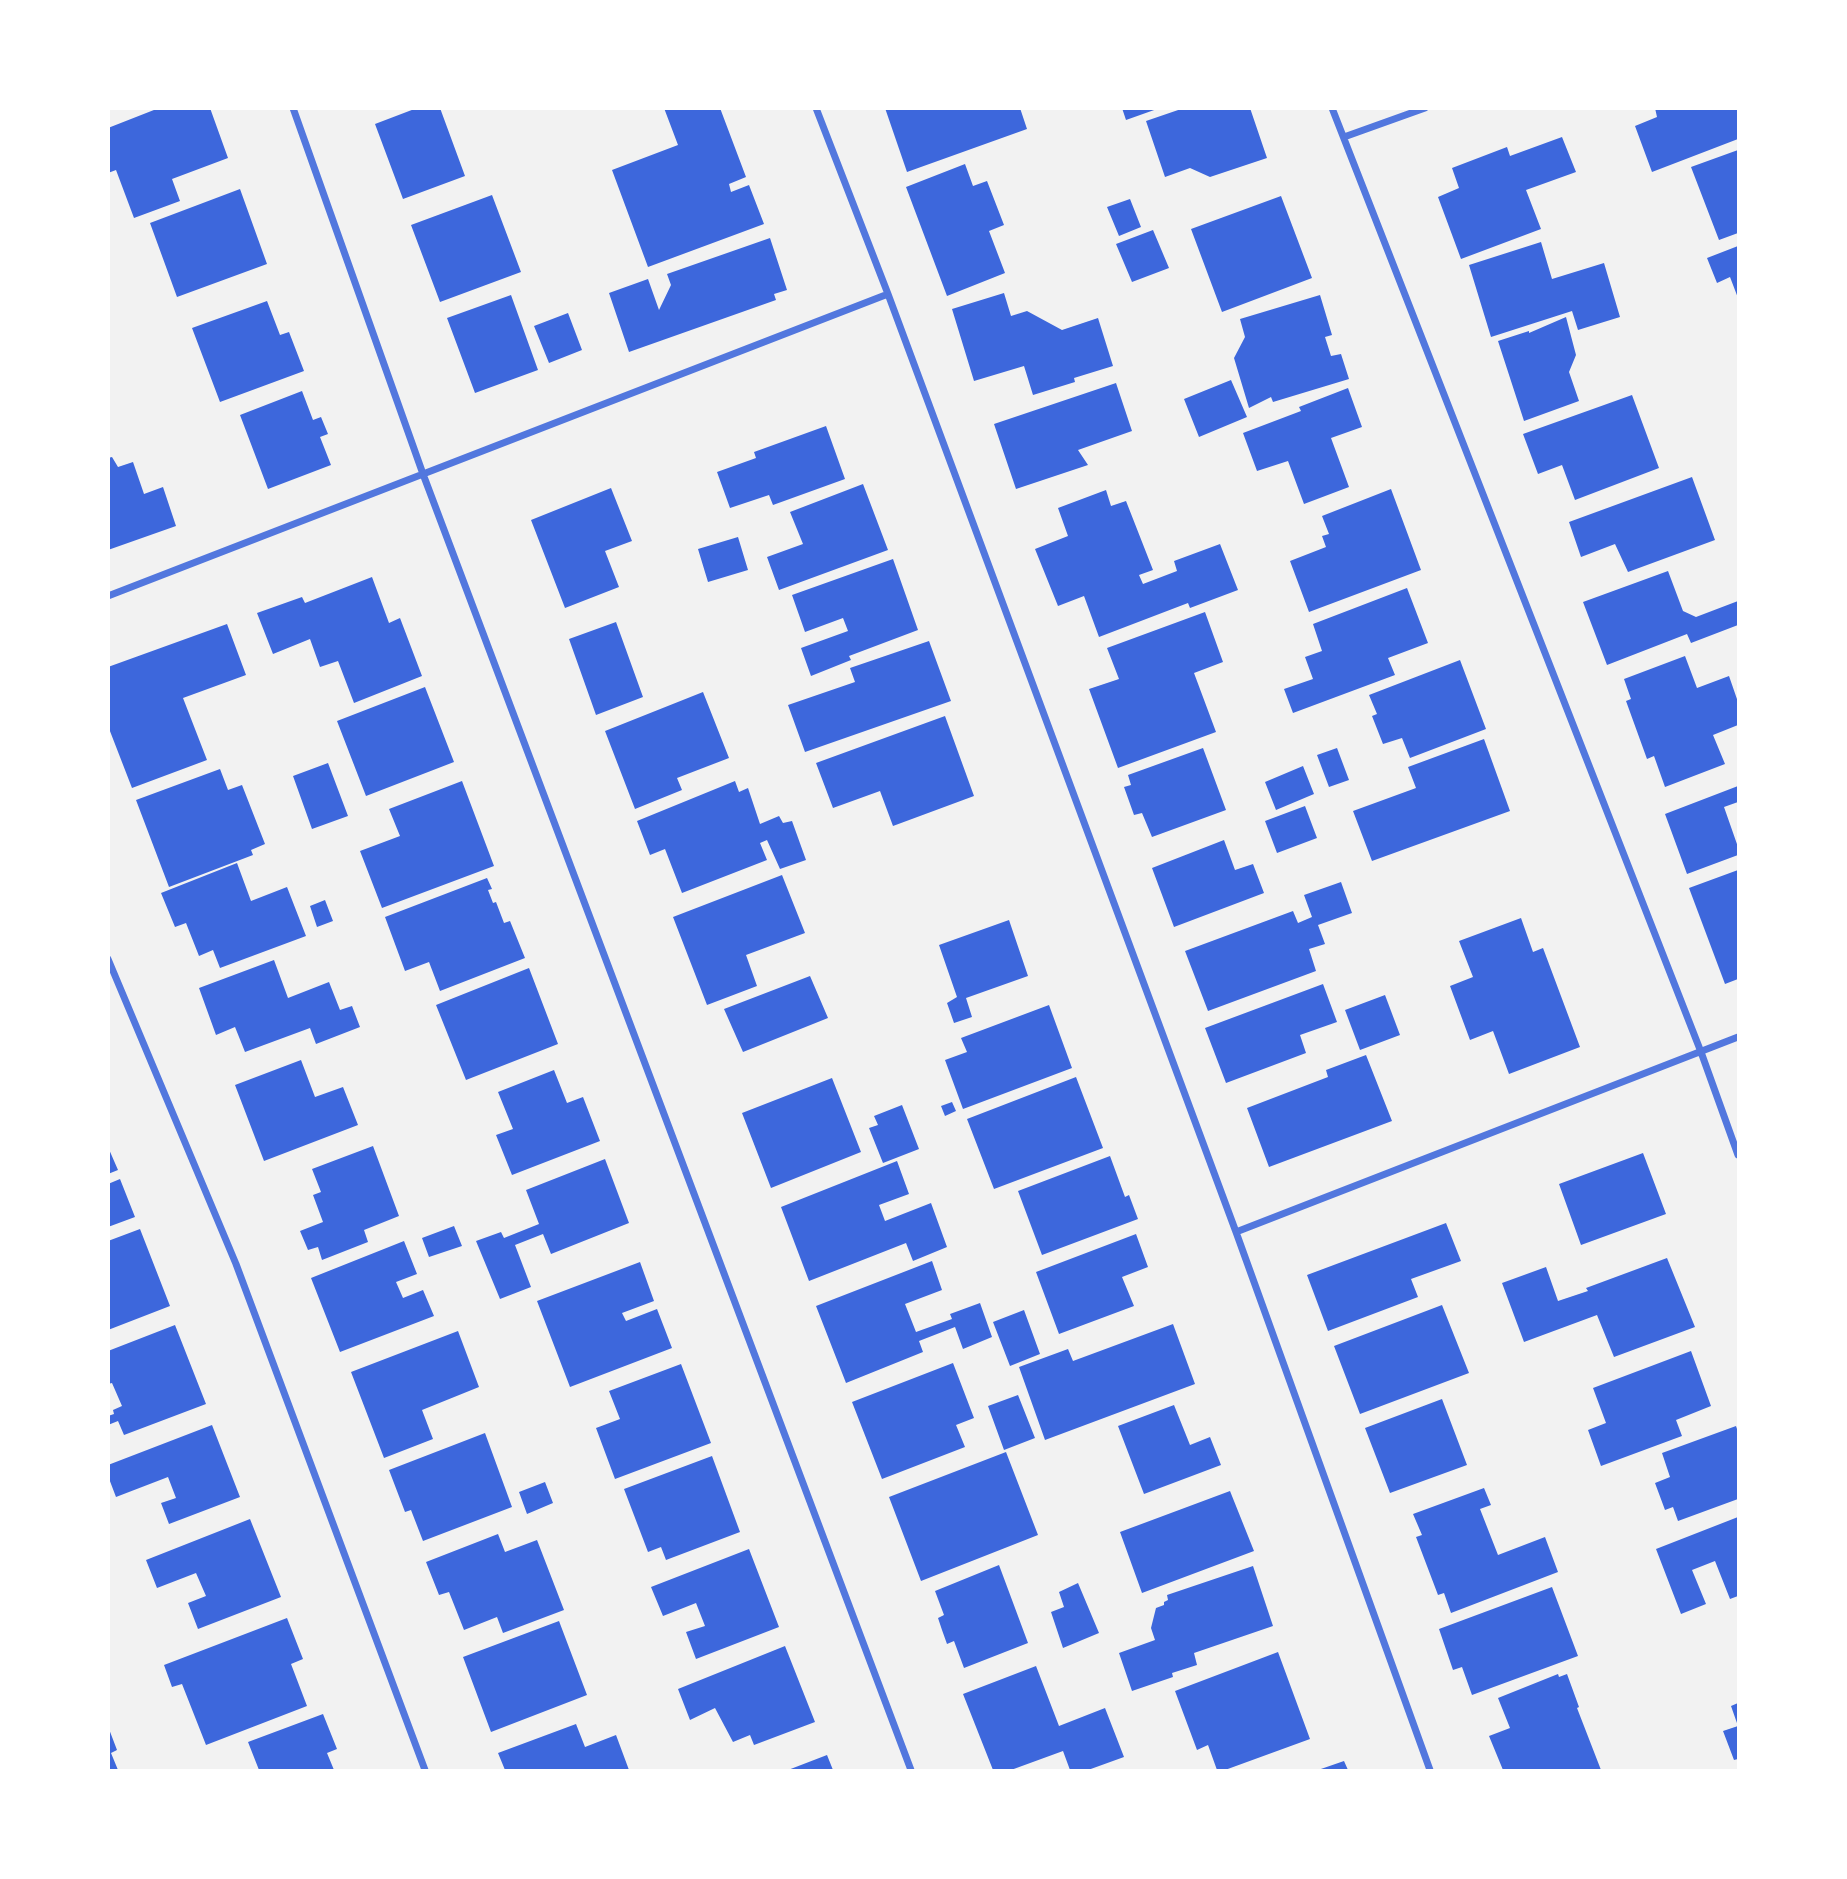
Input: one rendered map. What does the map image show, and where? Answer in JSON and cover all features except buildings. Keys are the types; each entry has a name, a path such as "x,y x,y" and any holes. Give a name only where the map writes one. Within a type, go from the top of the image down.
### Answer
{"street":[{"path":"293,108 424,474 911,1770"},
{"path":"816,108 888,294 1236,1232 1430,1770"},
{"path":"1332,108 1701,1052 1738,1155"},
{"path":"1344,137 1425,108"},
{"path":"108,596 888,294"},
{"path":"108,958 236,1264 425,1770"},
{"path":"1236,1232 1738,1037"}]}
